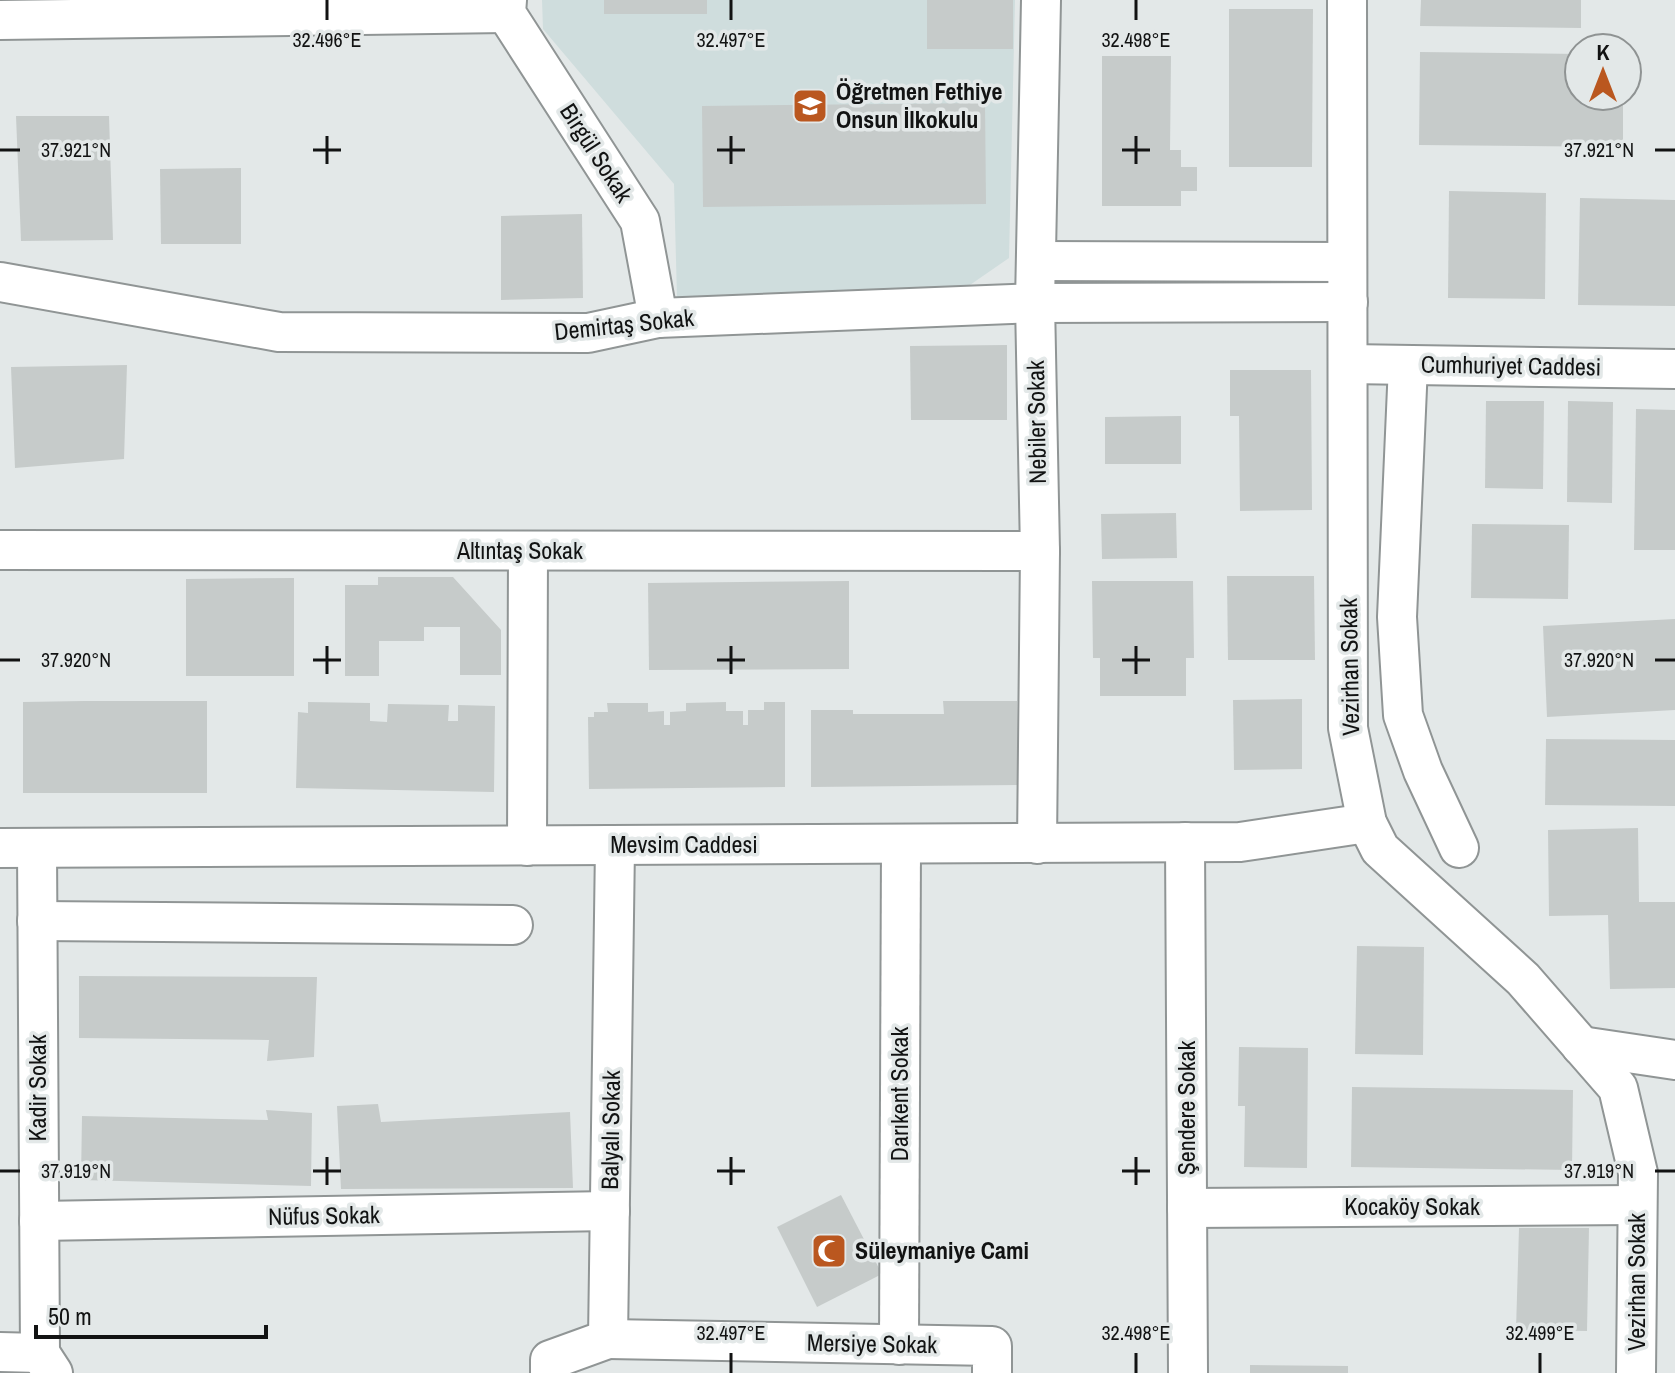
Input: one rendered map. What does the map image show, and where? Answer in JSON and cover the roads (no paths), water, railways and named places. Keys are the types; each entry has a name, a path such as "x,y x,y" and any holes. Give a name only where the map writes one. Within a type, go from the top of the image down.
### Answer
{"street":[{"name":"Nebiler Sokak","path":"1037,844 1040,551 1035,303 1041,0"},
{"name":"Vezirhan Sokak","path":"1347,0 1348,728 1367,823 1380,849 1523,979 1618,1088 1638,1173 1636,1373"},
{"path":"0,20 506,6"},
{"name":"Birgül Sokak","path":"506,6 640,221 658,318"},
{"path":"1036,261 1347,262"},
{"name":"Demirtaş Sokak","path":"0,282 279,332 588,333 658,318 1035,303 1348,302"},
{"name":"Cumhuriyet Caddesi","path":"1348,364 1675,369"},
{"path":"1408,365 1397,617 1403,715 1423,771 1459,848"},
{"name":"Altıntaş Sokak","path":"0,550 1040,551"},
{"path":"527,846 528,551"},
{"name":"Mevsim Caddesi","path":"18,848 1240,842 1367,823"},
{"name":"Şendere Sokak","path":"1185,842 1188,1373"},
{"name":"Darıkent Sokak","path":"899,1345 901,844"},
{"name":"Balyalı Sokak","path":"608,1339 615,846"},
{"name":"Kadir Sokak","path":"18,848 37,921 39,1221 46,1363"},
{"path":"37,921 513,925"},
{"path":"1581,1046 1675,1060"},
{"name":"Kocaköy Sokak","path":"1187,1208 1637,1205"},
{"name":"Nüfus Sokak","path":"39,1221 610,1211"},
{"path":"550,1373 550,1360 608,1339"},
{"name":"Mersiye Sokak","path":"608,1339 899,1345 992,1360"},
{"path":"0,1352 46,1363"}],"place":[{"name":"Öğretmen Fethiye Onsun İlkokulu","path":"810,106"},
{"name":"Süleymaniye Cami","path":"829,1251"}]}
